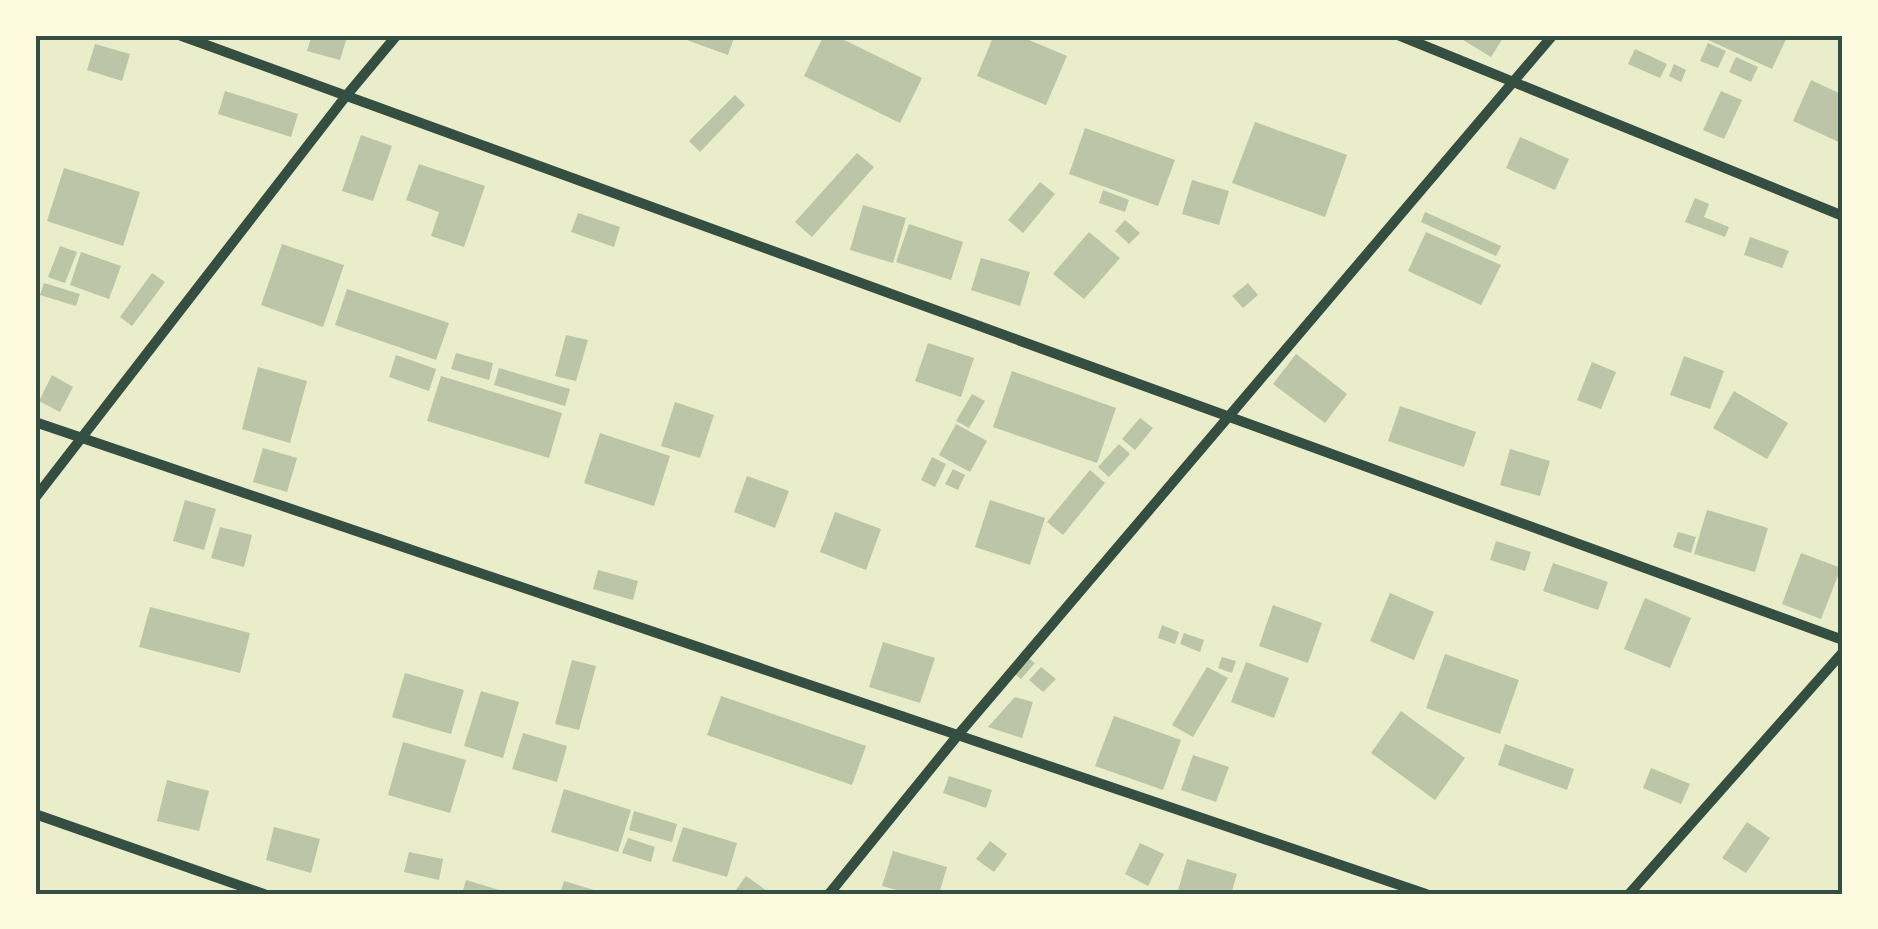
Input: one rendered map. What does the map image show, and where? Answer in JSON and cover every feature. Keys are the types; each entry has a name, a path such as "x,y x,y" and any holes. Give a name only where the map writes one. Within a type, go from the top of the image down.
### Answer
{"street":[{"path":"179,35 1843,640"},
{"path":"35,498 396,35"},
{"path":"1398,35 1843,216"},
{"path":"829,894 958,735 1553,35"},
{"path":"35,422 1426,894"},
{"path":"1630,894 1843,652"},
{"path":"35,814 264,894"}],"building":[{"path":"312,35 346,40 340,60 307,51"},
{"path":"673,35 735,35 728,55"},
{"path":"824,35 834,35 922,78 900,123 804,76"},
{"path":"994,35 1017,35 1067,56 1046,105 977,76"},
{"path":"1455,35 1505,35 1491,57"},
{"path":"1697,35 1788,35 1772,69"},
{"path":"1708,43 1726,51 1718,68 1700,61"},
{"path":"95,44 130,54 122,81 87,70"},
{"path":"1635,49 1667,64 1660,78 1628,64"},
{"path":"1736,57 1758,67 1751,82 1729,72"},
{"path":"1674,64 1686,70 1681,82 1669,76"},
{"path":"1811,80 1843,95 1843,144 1793,121"},
{"path":"225,91 298,114 291,137 218,114"},
{"path":"1721,91 1742,100 1724,139 1703,130"},
{"path":"735,95 745,105 700,152 689,141"},
{"path":"1255,122 1347,155 1325,217 1232,183"},
{"path":"1085,128 1175,160 1158,206 1069,174"},
{"path":"361,135 392,146 373,201 342,191"},
{"path":"1520,137 1569,159 1555,190 1506,168"},
{"path":"857,153 874,167 812,237 795,222"},
{"path":"419,164 485,186 464,247 431,236 439,212 406,200"},
{"path":"64,168 140,192 123,246 47,221"},
{"path":"1192,180 1229,191 1219,225 1182,214"},
{"path":"1040,182 1055,194 1023,233 1008,220"},
{"path":"1103,190 1129,200 1125,212 1099,203"},
{"path":"1695,198 1709,204 1704,217 1729,227 1725,237 1685,222"},
{"path":"863,205 906,218 893,263 850,250"},
{"path":"1425,212 1501,246 1496,256 1421,222"},
{"path":"578,213 620,227 614,247 571,232"},
{"path":"1125,220 1140,233 1129,244 1115,231"},
{"path":"909,224 963,242 951,280 896,262"},
{"path":"1089,232 1120,258 1084,299 1053,274"},
{"path":"1426,232 1501,265 1481,305 1408,271"},
{"path":"1750,237 1789,251 1782,268 1744,255"},
{"path":"282,244 344,265 323,327 261,305"},
{"path":"60,246 77,252 65,283 48,277"},
{"path":"81,252 121,266 109,299 70,285"},
{"path":"981,258 1030,272 1020,306 971,290"},
{"path":"152,273 165,282 132,326 120,317"},
{"path":"44,283 80,294 76,306 40,295"},
{"path":"1248,283 1258,295 1243,308 1232,296"},
{"path":"347,289 449,323 436,360 335,325"},
{"path":"566,335 588,340 576,381 555,376"},
{"path":"928,343 974,358 961,397 915,381"},
{"path":"456,353 493,363 489,380 451,369"},
{"path":"1296,354 1347,394 1325,423 1273,384"},
{"path":"396,355 436,369 429,391 389,377"},
{"path":"1684,356 1724,371 1710,409 1670,395"},
{"path":"1592,362 1616,372 1601,409 1577,400"},
{"path":"258,367 307,381 290,443 242,429"},
{"path":"499,368 570,389 565,406 494,385"},
{"path":"1012,371 1116,408 1097,463 993,427"},
{"path":"52,375 73,387 60,412 39,401"},
{"path":"441,376 562,413 549,458 427,421"},
{"path":"1734,391 1788,423 1767,459 1713,428"},
{"path":"972,394 985,401 969,428 956,421"},
{"path":"675,402 714,415 700,458 661,446"},
{"path":"1400,406 1476,432 1464,467 1388,441"},
{"path":"1140,418 1153,428 1135,450 1122,439"},
{"path":"956,424 987,441 970,472 939,455"},
{"path":"600,433 670,456 654,506 584,483"},
{"path":"1119,444 1130,454 1109,477 1098,467"},
{"path":"263,448 297,458 287,492 253,482"},
{"path":"1510,449 1550,461 1540,496 1500,485"},
{"path":"932,457 946,464 935,487 921,480"},
{"path":"953,469 965,475 958,490 945,484"},
{"path":"1090,470 1105,483 1063,535 1047,522"},
{"path":"747,476 789,491 775,528 734,512"},
{"path":"185,500 216,509 204,550 173,541"},
{"path":"990,500 1045,518 1030,565 975,547"},
{"path":"1707,510 1768,528 1755,572 1694,554"},
{"path":"835,512 881,529 866,570 820,552"},
{"path":"220,527 252,535 244,567 211,558"},
{"path":"1678,532 1696,537 1691,553 1673,547"},
{"path":"1496,541 1531,552 1525,571 1490,560"},
{"path":"1801,553 1841,568 1821,619 1782,604"},
{"path":"1553,563 1608,582 1598,610 1543,591"},
{"path":"598,570 638,581 633,600 593,589"},
{"path":"1390,593 1434,612 1414,660 1370,641"},
{"path":"1645,598 1691,618 1670,668 1624,649"},
{"path":"1273,605 1322,623 1308,663 1259,646"},
{"path":"150,607 250,633 240,673 139,647"},
{"path":"1162,625 1179,632 1175,644 1158,638"},
{"path":"1184,633 1204,640 1200,652 1180,644"},
{"path":"883,642 935,658 920,703 869,687"},
{"path":"1445,654 1519,680 1500,734 1426,708"},
{"path":"1027,657 1035,663 1021,679 1013,672"},
{"path":"1222,657 1236,661 1232,673 1218,668"},
{"path":"572,660 596,666 579,730 555,724"},
{"path":"1246,662 1289,678 1274,718 1231,702"},
{"path":"1041,667 1056,679 1043,692 1029,680"},
{"path":"1207,667 1228,678 1193,737 1172,725"},
{"path":"405,673 464,690 451,734 392,717"},
{"path":"481,691 519,702 503,758 464,746"},
{"path":"721,696 866,746 852,785 707,735"},
{"path":"1015,697 1033,702 1022,738 988,727"},
{"path":"1401,711 1465,758 1435,800 1371,753"},
{"path":"1114,716 1181,740 1163,790 1095,766"},
{"path":"523,733 567,746 557,782 512,769"},
{"path":"403,742 466,760 450,813 388,795"},
{"path":"1505,744 1574,769 1567,790 1498,765"},
{"path":"1193,755 1229,767 1216,802 1181,790"},
{"path":"1651,768 1690,784 1681,804 1643,788"},
{"path":"949,776 992,790 986,808 943,793"},
{"path":"167,780 209,791 199,831 157,821"},
{"path":"564,789 631,810 618,852 551,832"},
{"path":"634,811 677,824 672,842 629,830"},
{"path":"1747,822 1770,838 1746,873 1722,858"},
{"path":"274,827 320,839 311,873 266,860"},
{"path":"683,827 737,843 727,877 672,861"},
{"path":"628,838 655,847 651,862 622,853"},
{"path":"990,841 1007,854 994,872 976,859"},
{"path":"1140,843 1164,854 1148,886 1125,874"},
{"path":"893,851 947,867 939,894 911,894 882,886"},
{"path":"409,852 443,859 439,880 404,872"},
{"path":"1187,859 1237,874 1231,894 1177,894"},
{"path":"746,876 767,891 765,894 733,894"},
{"path":"466,880 509,893 509,894 462,894"},
{"path":"564,881 604,893 604,894 560,894"}]}
